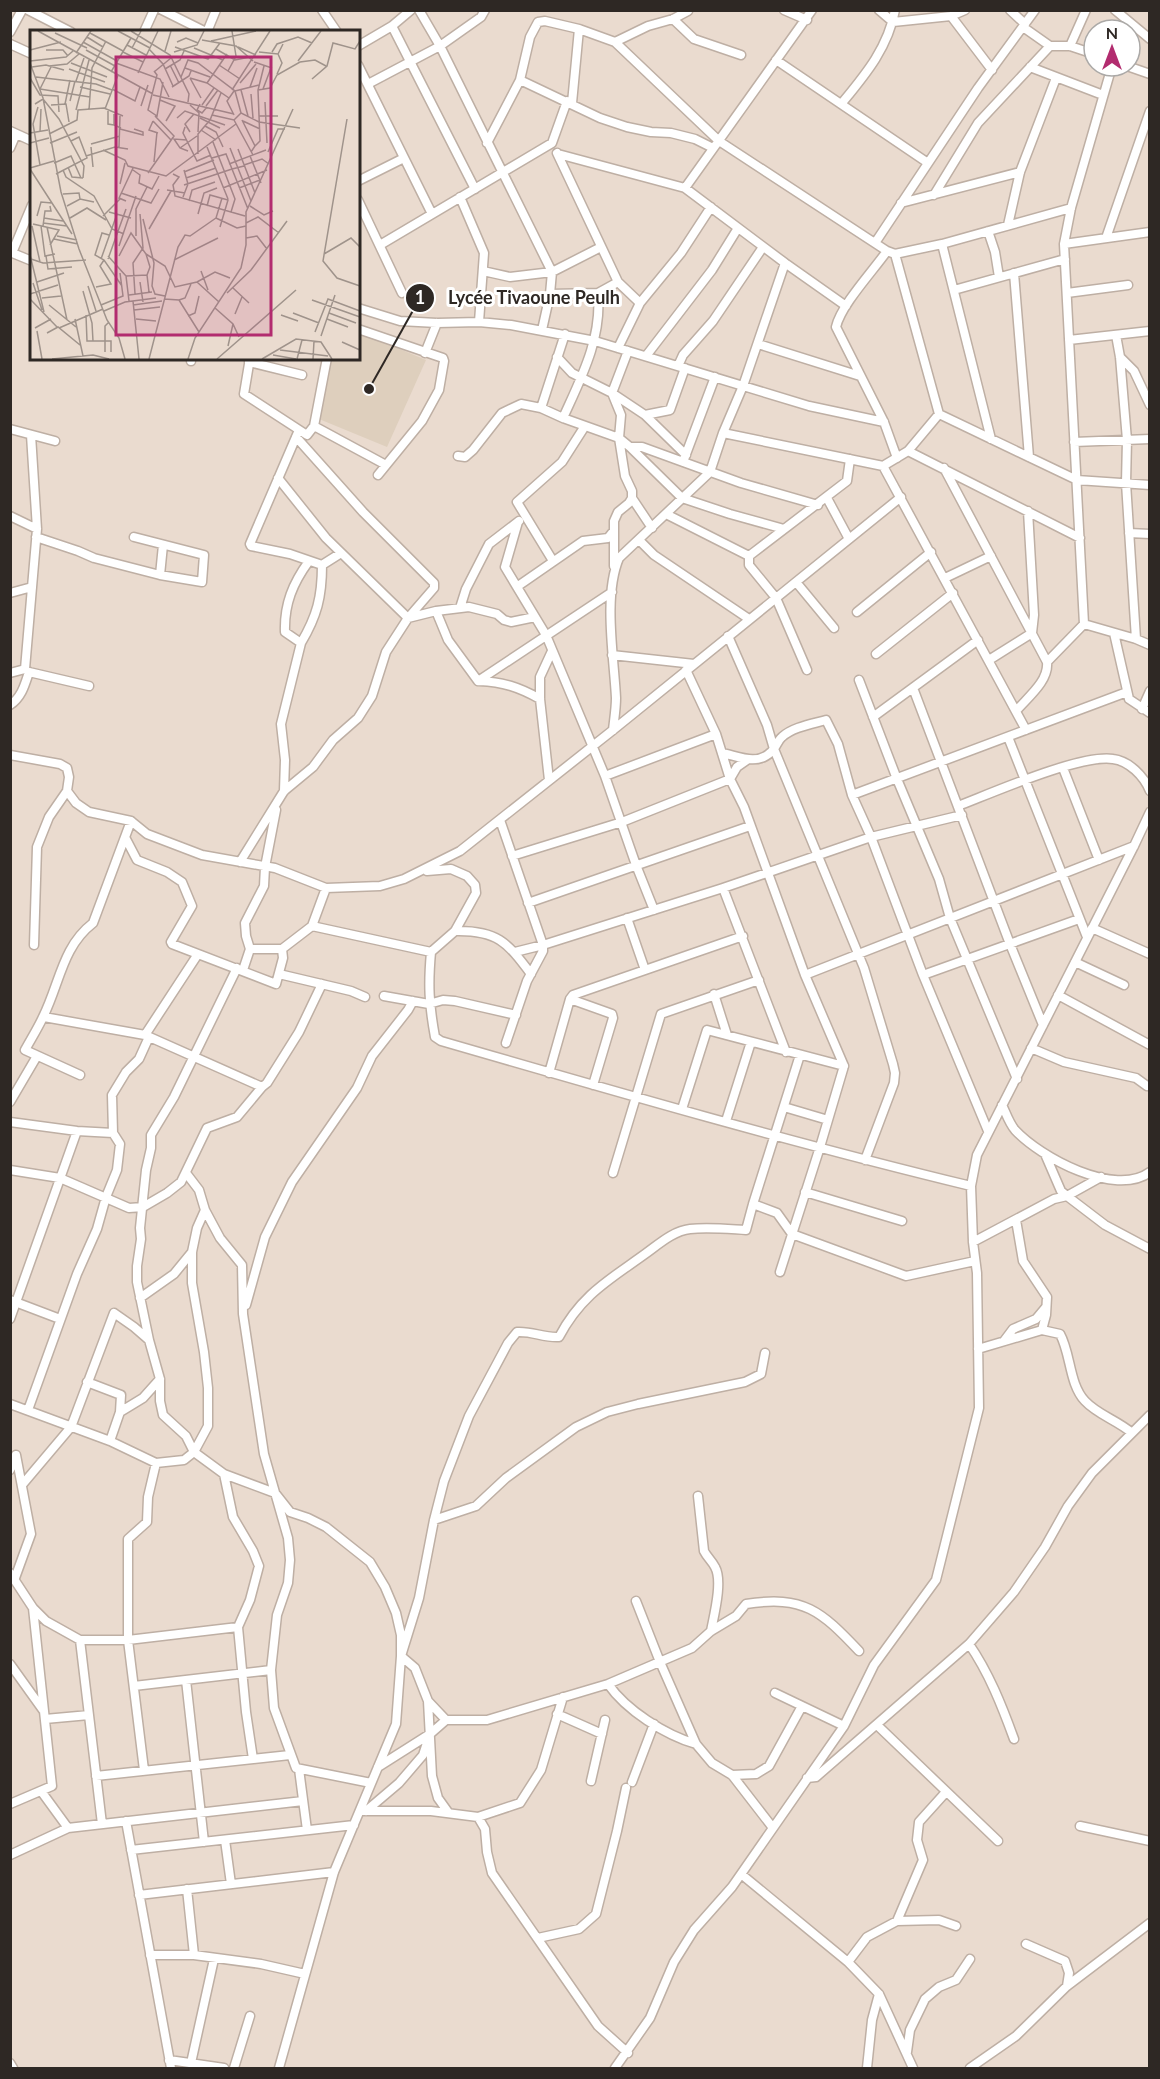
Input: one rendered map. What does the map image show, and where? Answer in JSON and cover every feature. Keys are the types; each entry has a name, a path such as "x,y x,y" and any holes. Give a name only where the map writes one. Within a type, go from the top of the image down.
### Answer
{"street":[{"path":"11,29 22,10"},
{"path":"28,10 67,30"},
{"path":"145,30 154,10"},
{"path":"162,10 202,30"},
{"path":"207,30 216,10"},
{"path":"322,10 336,30"},
{"path":"360,45 392,26 411,10"},
{"path":"419,10 440,46 552,273 542,330"},
{"path":"368,84 440,46 481,17 485,10"},
{"path":"784,10 807,20"},
{"path":"685,188 812,10"},
{"path":"879,10 893,22 951,16 965,10"},
{"path":"842,103 872,67 885,43 895,10"},
{"path":"1010,10 1024,26 1050,46 1070,46 1082,50"},
{"path":"875,243 1035,10"},
{"path":"1070,46 1086,10"},
{"path":"1115,10 1149,39"},
{"path":"615,42 648,26 673,19 689,11"},
{"path":"951,16 992,70"},
{"path":"673,19 694,39 741,55"},
{"path":"487,143 520,80 530,37 538,22 545,21 579,29 615,42 716,144 891,253 939,414 1077,480 1149,485"},
{"path":"392,26 475,189"},
{"path":"380,245 552,143 569,102 579,29"},
{"path":"10,44 30,53"},
{"path":"934,195 978,123 1050,46"},
{"path":"776,60 928,163"},
{"path":"1030,67 1103,95"},
{"path":"360,69 432,214"},
{"path":"1008,225 1020,172 1056,78"},
{"path":"1047,662 1084,624 1064,244 1071,208 1108,78"},
{"path":"520,80 600,118 627,128 671,133 716,144"},
{"path":"1106,238 1149,111"},
{"path":"10,148 13,133 30,140"},
{"path":"552,143 618,282 640,303"},
{"path":"558,154 685,188 846,306"},
{"path":"360,180 404,158"},
{"path":"901,203 1020,172"},
{"path":"460,197 483,246 479,322"},
{"path":"360,204 402,293"},
{"path":"618,348 640,303 681,253 711,207"},
{"path":"897,458 884,422 836,327 837,320 846,306 891,253 942,244 1071,208"},
{"path":"30,209 11,252 30,260"},
{"path":"646,356 712,270 738,228"},
{"path":"988,231 995,252 999,277"},
{"path":"1064,244 1149,232"},
{"path":"942,244 991,439"},
{"path":"483,271 510,277 552,273 601,247"},
{"path":"645,415 655,415 670,410 683,355 713,321 763,247"},
{"path":"954,290 1065,259"},
{"path":"614,571 619,558 640,541 710,472 723,433 743,386 785,263"},
{"path":"1014,273 1029,457"},
{"path":"550,294 598,293 618,282"},
{"path":"1067,293 1128,285"},
{"path":"563,418 582,377 595,340 599,310 598,293"},
{"path":"360,309 400,321 436,324 479,322 595,340 810,406 884,422"},
{"path":"425,353 436,324"},
{"path":"360,330 444,360 439,390 422,421 378,475"},
{"path":"1069,340 1149,331"},
{"path":"541,408 565,334"},
{"path":"1116,335 1127,440 1126,483 1136,639"},
{"path":"758,344 860,376"},
{"path":"613,730 616,701 612,655 614,571 612,533 618,512 629,503 632,490 625,476 619,438 621,415 612,393 628,351"},
{"path":"557,357 572,373 612,393 645,415 684,458"},
{"path":"1120,357 1134,371 1149,405"},
{"path":"240,862 284,791 313,767 333,740 358,718 372,696 386,652 408,618 434,588 434,583 363,512 298,433 244,394 250,360 302,375"},
{"path":"298,433 307,435 314,426 327,360"},
{"path":"684,458 715,377"},
{"path":"458,456 465,457 474,450 502,413 511,407 521,404 541,408 619,438 682,498 784,529"},
{"path":"723,433 884,466 908,451 939,414"},
{"path":"314,426 386,465"},
{"path":"553,561 517,502 562,462 585,426"},
{"path":"10,429 55,441"},
{"path":"298,433 250,544 290,554 322,566"},
{"path":"10,705 22,691 27,670 36,533 31,435"},
{"path":"1074,442 1149,439"},
{"path":"630,447 642,447 684,458 710,472 741,483 818,505"},
{"path":"908,451 1080,538"},
{"path":"749,556 847,481 850,459"},
{"path":"884,466 1026,730"},
{"path":"944,468 1047,662 1048,670 1045,677 1016,711"},
{"path":"278,478 326,538 408,618"},
{"path":"67,790 76,803 89,812 131,821 147,834 191,851 275,868 326,888 380,885 404,879 460,851 901,497"},
{"path":"632,498 652,528"},
{"path":"827,498 849,540"},
{"path":"1028,511 1034,615 1032,633"},
{"path":"666,514 749,556"},
{"path":"10,516 36,533 94,558 160,575 202,582 204,555 134,537"},
{"path":"460,608 466,589 489,544 526,516"},
{"path":"518,522 505,567 546,635 605,776 654,910"},
{"path":"518,586 583,541 609,538 612,533"},
{"path":"1129,533 1149,534"},
{"path":"640,541 654,555 750,619"},
{"path":"160,575 163,545"},
{"path":"857,612 931,552"},
{"path":"322,566 341,553"},
{"path":"749,556 749,565 776,598 807,670"},
{"path":"945,578 991,556"},
{"path":"301,643 285,632 284,621 290,592 309,561"},
{"path":"284,791 285,760 281,724 301,643 318,608 322,585 322,566"},
{"path":"796,582 834,628"},
{"path":"10,593 32,586"},
{"path":"478,681 612,592"},
{"path":"876,654 953,593"},
{"path":"408,618 460,608 484,609 511,622 535,617"},
{"path":"436,611 448,640 478,681"},
{"path":"1084,624 1149,645"},
{"path":"989,660 1032,633"},
{"path":"1114,633 1129,699 1146,711 1149,691"},
{"path":"728,636 767,725 774,749 870,985 895,1073 894,1083 865,1160"},
{"path":"873,717 978,640"},
{"path":"549,780 540,699 540,677 552,651"},
{"path":"612,655 694,664"},
{"path":"10,673 27,670 89,686"},
{"path":"686,670 716,734 730,779 744,807 805,975 844,1066 780,1272"},
{"path":"859,680 939,879 950,918 1017,1079"},
{"path":"478,681 500,682 540,699"},
{"path":"913,688 1010,944 1043,1024"},
{"path":"852,795 1127,693"},
{"path":"512,856 622,822 730,779 737,767 747,760 764,757 774,749 780,738 790,731 826,720 838,744 852,795 871,837 923,975 988,1131"},
{"path":"605,776 716,734"},
{"path":"1008,737 1087,937"},
{"path":"10,748 14,756 60,764 67,768 69,777 67,790 49,817 37,847 34,945"},
{"path":"722,753 747,760"},
{"path":"958,806 1094,759 1114,759 1131,768 1146,781 1149,791"},
{"path":"1063,768 1099,860"},
{"path":"277,804 264,886 245,923 250,949 193,1055 174,1097 151,1135 152,1148 146,1170 137,1282 160,1380 163,1415 186,1437 194,1452 224,1474 275,1493 290,1512 327,1527 370,1562 385,1587 396,1613 401,1635 396,1724 371,1783 364,1810"},
{"path":"615,2068 628,2053 650,2018 674,1962 694,1930 741,1874 844,1726 874,1665 936,1580 979,1408 971,1186 977,1155 1134,846 1149,812"},
{"path":"515,952 723,888 871,837 962,815"},
{"path":"500,820 543,945 543,951 531,974 506,1043"},
{"path":"80,1075 25,1050 44,1017 72,944 93,923 131,821"},
{"path":"528,903 750,825"},
{"path":"126,839 137,860 167,872 182,882 192,906 171,942 276,984 283,958 282,949"},
{"path":"805,975 1134,846"},
{"path":"421,871 451,869 467,876 475,885 476,893 455,930 431,952 428,979 429,1004 435,1037 441,1041 776,1136 971,1186"},
{"path":"250,949 282,949 312,926 326,888"},
{"path":"723,888 786,1052"},
{"path":"627,918 645,970"},
{"path":"923,975 1079,919"},
{"path":"312,926 431,952"},
{"path":"1092,928 1149,954"},
{"path":"455,930 484,932 498,937 515,952 531,974"},
{"path":"549,1073 573,995 742,936"},
{"path":"28,1410 77,1274 98,1229 106,1197 117,1170 120,1144 113,1132 112,1095 126,1072 139,1059 147,1036 198,954"},
{"path":"1075,962 1124,984"},
{"path":"279,974 351,991 365,997"},
{"path":"613,1173 661,1014 759,980"},
{"path":"11,1171 60,1178 129,1208 143,1207 167,1193 181,1182 207,1128 237,1117 267,1083 299,1032 322,984"},
{"path":"595,987 596,1009"},
{"path":"714,994 727,1035"},
{"path":"1058,995 1149,1045"},
{"path":"384,996 429,1004 443,1000 455,1001 516,1015"},
{"path":"570,999 612,1014 613,1018 593,1085"},
{"path":"243,1314 265,1237 292,1182 357,1088 372,1056 408,1011 413,1000"},
{"path":"44,1017 147,1036 262,1087"},
{"path":"682,1109 707,1030 844,1066"},
{"path":"726,1122 751,1042"},
{"path":"1031,1048 1065,1062 1136,1078 1147,1086"},
{"path":"401,1656 419,1598 444,1481 469,1416 508,1343 517,1332 531,1331 547,1338 559,1336 577,1307 602,1283 673,1234 688,1229 746,1230 800,1054"},
{"path":"10,1102 37,1056"},
{"path":"1002,1105 1014,1128 1030,1143 1045,1154 1078,1170 1101,1177 1125,1180 1144,1177 1149,1172"},
{"path":"784,1107 828,1120"},
{"path":"10,1122 77,1131 113,1132"},
{"path":"10,1319 14,1301 77,1131"},
{"path":"1045,1154 1061,1191 1105,1225 1149,1249"},
{"path":"186,1173 200,1190 205,1210 220,1238 242,1265 243,1314 264,1454 288,1538 290,1560 288,1583 277,1615 271,1670 274,1708 296,1768 371,1783"},
{"path":"973,1242 1101,1177"},
{"path":"805,1192 902,1221"},
{"path":"753,1204 777,1213 792,1234 906,1276 975,1261"},
{"path":"10,1404 110,1441 156,1463 183,1460 194,1452 208,1426 208,1388 204,1352 192,1282 192,1252 197,1228 205,1210"},
{"path":"1016,1220 1023,1261 1047,1297 1042,1330"},
{"path":"140,1298 174,1274 192,1252"},
{"path":"14,1301 60,1319"},
{"path":"1004,1341 1013,1329 1036,1318 1046,1307"},
{"path":"22,1485 71,1427 114,1313 149,1340"},
{"path":"978,1349 1042,1330 1060,1334 1068,1353 1076,1387 1083,1399 1100,1414 1132,1433"},
{"path":"434,1520 476,1506 506,1478 576,1427 607,1412 756,1378 761,1374 765,1353"},
{"path":"120,1412 143,1398 160,1380"},
{"path":"87,1382 121,1395 120,1412 110,1441"},
{"path":"807,1778 816,1777 969,1644 1014,1592 1046,1547 1068,1506 1092,1473 1149,1415"},
{"path":"13,1454 22,1485 31,1534 13,1575 33,1608 46,1621 80,1640 128,1640 238,1627"},
{"path":"10,1470 13,1454"},
{"path":"144,1770 128,1640 128,1539 147,1522 148,1497 156,1463"},
{"path":"224,1474 233,1517 259,1566 250,1600 238,1627 253,1759"},
{"path":"698,1496 704,1551 716,1568 718,1587 711,1631"},
{"path":"636,1601 696,1744 712,1763 732,1775 773,1828"},
{"path":"378,1767 430,1734 446,1720 487,1720 563,1698 608,1684 692,1648 711,1631 736,1616 746,1604 762,1602 798,1604 811,1609 837,1627 859,1651"},
{"path":"10,1803 52,1786 33,1608"},
{"path":"80,1640 102,1824"},
{"path":"969,1644 983,1665 1001,1703 1014,1739"},
{"path":"401,1656 415,1668 428,1701 432,1776 438,1798 448,1812"},
{"path":"10,1664 45,1716"},
{"path":"134,1686 271,1670"},
{"path":"186,1680 204,1842"},
{"path":"608,1684 617,1696 654,1724 677,1739 696,1744"},
{"path":"775,1693 844,1726"},
{"path":"364,1810 448,1812 478,1817 520,1803 541,1770 563,1698"},
{"path":"428,1701 446,1720"},
{"path":"732,1775 756,1773 769,1766 802,1706"},
{"path":"557,1714 602,1734"},
{"path":"45,1716 89,1715"},
{"path":"591,1781 605,1720"},
{"path":"538,1938 579,1929 596,1914 629,1785 654,1724"},
{"path":"877,1725 998,1841"},
{"path":"279,2068 334,1872 354,1825 364,1810 399,1783 423,1755 430,1734"},
{"path":"96,1776 290,1755"},
{"path":"299,1769 307,1830"},
{"path":"41,1791 68,1828"},
{"path":"897,1921 924,1860 918,1840 919,1822 946,1792"},
{"path":"10,1855 68,1828 303,1801"},
{"path":"478,1817 485,1829 492,1873 598,2026 628,2053"},
{"path":"126,1821 170,2064 191,2063 224,2068"},
{"path":"131,1850 354,1825"},
{"path":"1080,1826 1149,1841"},
{"path":"225,1840 231,1884"},
{"path":"139,1895 334,1872"},
{"path":"741,1874 848,1962 879,1994 913,2068"},
{"path":"187,1889 194,1955"},
{"path":"848,1962 867,1937 897,1921 939,1920 956,1926"},
{"path":"970,2068 1016,2036 1067,1986 1149,1923"},
{"path":"1026,1944 1065,1961 1069,1973 1067,1986"},
{"path":"150,1955 194,1955 261,1964 305,1974"},
{"path":"191,2063 214,1959"},
{"path":"907,2052 910,2030 925,1999 939,1987 956,1980 970,1959"},
{"path":"867,2068 872,2020 879,1994"},
{"path":"234,2068 250,2016"},
{"path":"10,2063 13,2068"}],"shaded area":[{"path":"360,332 426,360 387,447 319,419 332,360 360,360"}],"place":[{"name":"Lycée Tivaoune Peulh","path":"369,389"}]}
